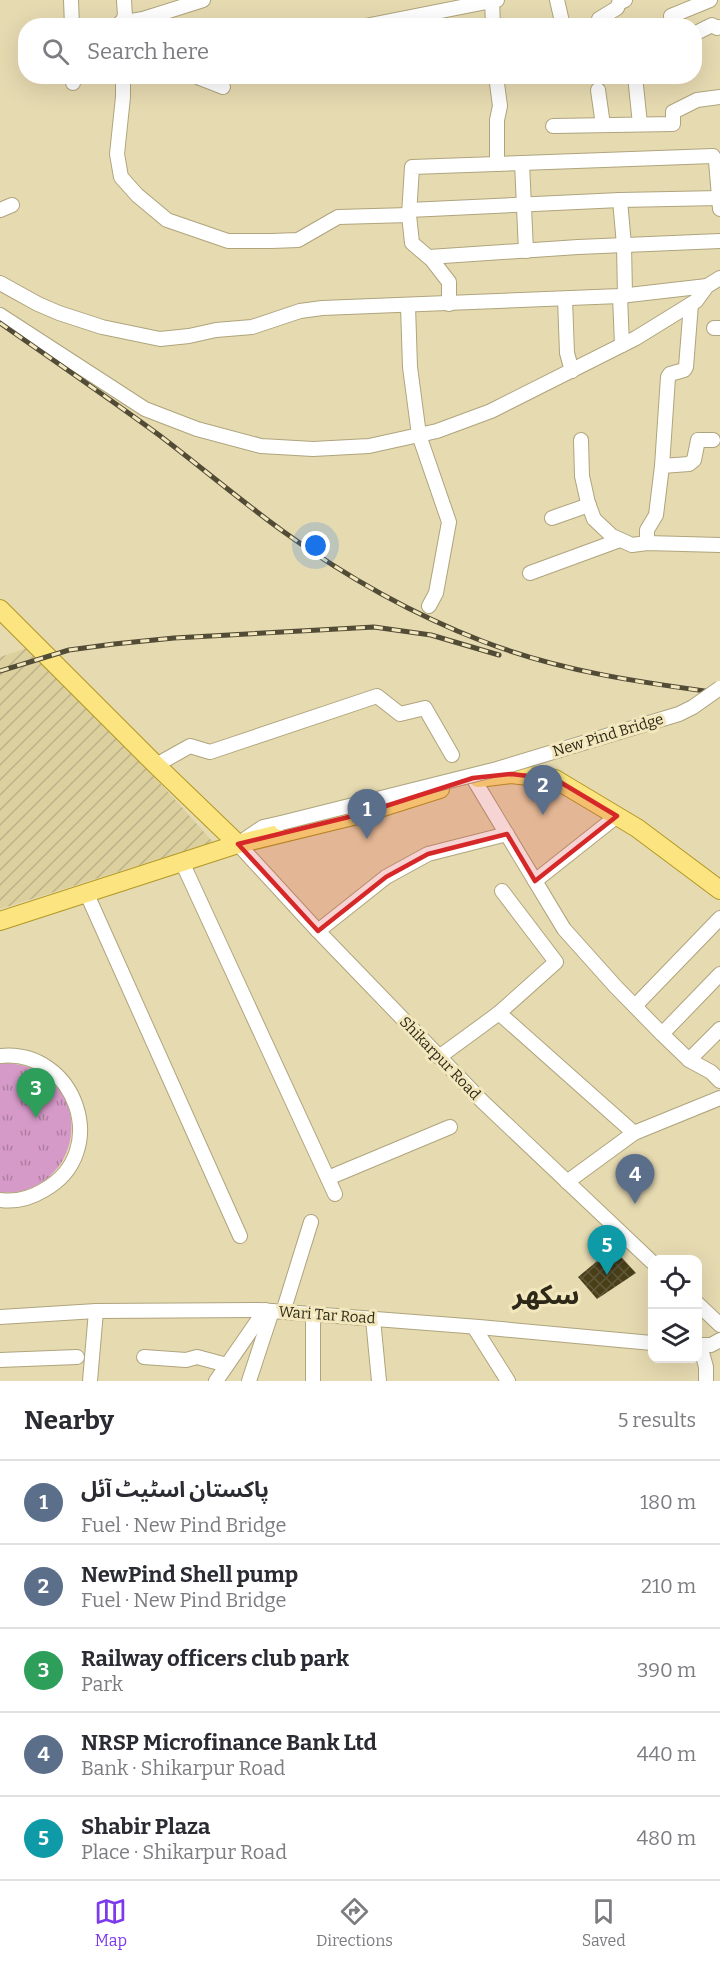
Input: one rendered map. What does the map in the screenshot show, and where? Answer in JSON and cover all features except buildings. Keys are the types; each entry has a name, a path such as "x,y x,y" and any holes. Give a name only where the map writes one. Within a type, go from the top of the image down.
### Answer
{"main road":[{"path":"0,609 238,844"},
{"path":"0,921 238,844 361,814 473,778 511,774 555,779 637,828 720,890"}],"street":[{"path":"72,0 72,18"},
{"path":"124,0 124,18"},
{"path":"146,18 203,0"},
{"path":"405,18 494,0 493,18"},
{"path":"557,0 561,18"},
{"path":"671,16 710,0"},
{"path":"601,18 617,8 620,1"},
{"path":"702,30 712,25 720,27"},
{"path":"123,84 117,154 122,177 137,195 167,220 228,241 298,240 338,217 524,204 720,198"},
{"path":"215,84 223,87"},
{"path":"497,84 500,106 497,120 497,164"},
{"path":"637,84 640,124"},
{"path":"598,90 603,125"},
{"path":"553,126 673,124 673,112 697,100 720,97"},
{"path":"449,304 449,282 429,257 412,243 409,212 412,167 713,156 718,171 720,209"},
{"path":"522,163 526,251"},
{"path":"620,200 624,245 622,345"},
{"path":"429,257 720,241"},
{"path":"0,315 145,409 207,432 261,446 313,449 369,446 437,430 491,411 622,345 696,301 707,286 720,278"},
{"path":"0,283 59,313 102,327 160,339 252,327 300,311 322,308 622,296 707,286"},
{"path":"565,299 567,353 572,371"},
{"path":"647,543 647,530 656,515 668,378 670,374 684,370 686,367 691,304"},
{"path":"408,306 410,367 419,435 449,522 436,593 429,606"},
{"path":"581,440 582,476 589,505 594,519 612,536 632,545 647,543 720,545"},
{"path":"662,466 689,464 693,460 698,440 713,440"},
{"path":"552,518 589,505"},
{"path":"530,573 620,540"},
{"name":"New Pind Bridge","path":"238,844 263,827 497,769 679,714 720,688"},
{"path":"156,765 190,746 210,752 377,696 400,714 425,708 452,755"},
{"path":"473,778 564,929 662,1034 689,1060 711,1072 720,1081"},
{"path":"535,881 617,816"},
{"path":"318,931 386,877 428,854 507,834"},
{"name":"Shikarpur Road","path":"238,844 318,931 483,1102 648,1258"},
{"path":"182,862 335,1194"},
{"path":"439,1057 498,1013 555,962 502,891"},
{"path":"86,892 240,1236"},
{"path":"635,1006 720,918"},
{"path":"662,1034 720,974"},
{"path":"498,1013 634,1133"},
{"path":"689,1060 720,1029"},
{"path":"0,1056 26,1057 47,1067 64,1082 76,1102 81,1125 78,1148 69,1169 53,1186 33,1197 0,1200"},
{"path":"567,1182 634,1133 720,1098"},
{"path":"328,1178 450,1127"},
{"path":"249,1381 273,1311 311,1222"},
{"path":"702,1308 719,1323"},
{"path":"90,1381 96,1311"},
{"name":"Wari Tar Road","path":"0,1317 96,1311 273,1311 648,1343"},
{"path":"216,1381 273,1311"},
{"path":"311,1380 313,1314"},
{"path":"373,1319 379,1381"},
{"path":"474,1327 503,1380"},
{"path":"702,1345 711,1345 720,1340"},
{"path":"702,1354 706,1367 706,1381"},
{"path":"0,1360 77,1357"},
{"path":"144,1357 186,1360 197,1357 227,1365"}],"highlighted area":[{"path":"511,774 555,779 617,816 535,881 507,834 428,854 386,877 318,931 238,844 361,814 473,778"}],"shaded area":[{"path":"36,645 213,842 0,909 0,657"}],"green space":[{"path":"7,1063 33,1068 46,1076 59,1089 68,1105 71,1122 70,1139 65,1156 56,1170 42,1182 25,1190 2,1193 0,1192 0,1064"}],"railway":[{"path":"0,323 159,435 307,548 355,579 430,619 482,641 570,668 629,680 720,693"},
{"path":"0,671 69,650 114,644 174,638 374,627 431,635 499,655"}],"place":[{"name":"NewPind Shell pump","path":"543,815"},
{"name":"پاکستان اسٹیٹ آئل","path":"367,839"},
{"name":"Railway officers club park","path":"36,1118"},
{"name":"NRSP Microfinance Bank Ltd","path":"635,1204"},
{"name":"Shabir Plaza","path":"607,1275"}],"district":[{"name":"سکھر","path":"546,1295"}]}
